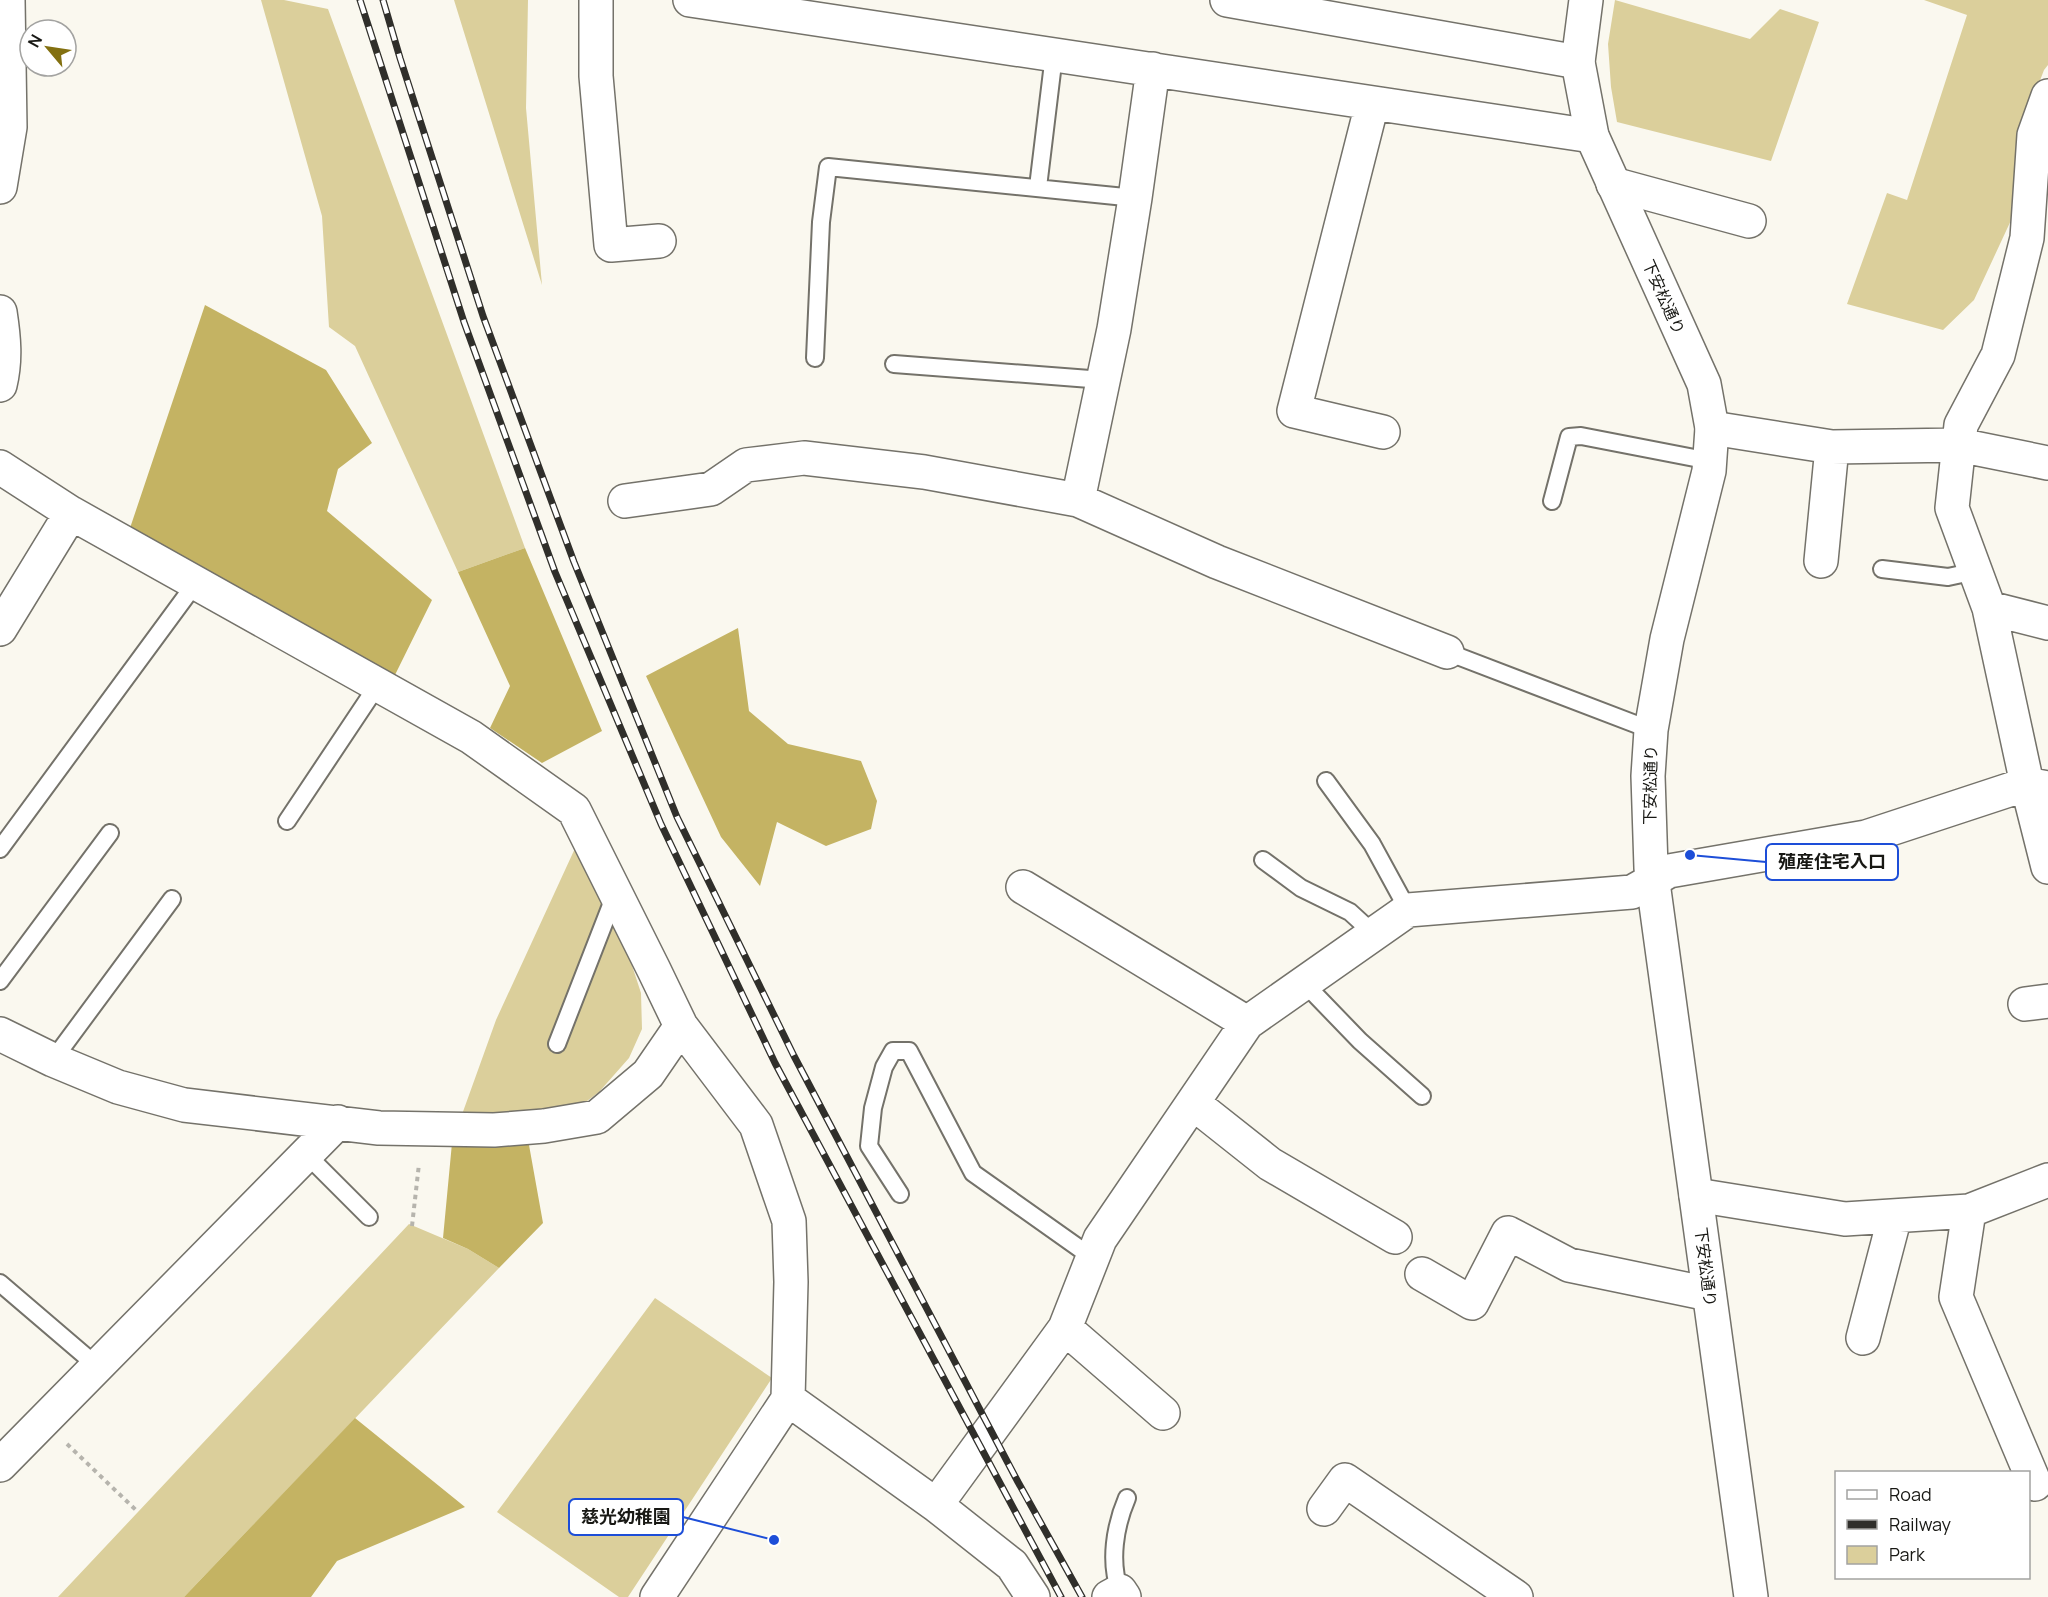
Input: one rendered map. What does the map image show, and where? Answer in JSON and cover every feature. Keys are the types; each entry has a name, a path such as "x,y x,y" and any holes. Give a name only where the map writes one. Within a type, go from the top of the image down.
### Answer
{"street":[{"path":"0,187 10,127 8,0"},
{"path":"596,0 596,76 610,245 659,241"},
{"path":"690,0 1592,136"},
{"name":"下安松通り","path":"1586,0 1578,62 1592,136 1704,384 1712,428 1709,471 1667,639 1651,730 1648,776 1652,880 1751,1597"},
{"path":"1240,1 1341,10 1578,62"},
{"path":"1078,500 1114,329 1153,69"},
{"path":"2048,96 2034,135 2038,241 1998,354 1961,425 1952,508 1989,608 2038,786 2048,867"},
{"path":"1372,104 1294,411 1383,432"},
{"path":"1613,184 1749,221"},
{"path":"0,312 5,344 4,368 0,386"},
{"path":"1712,428 1832,447 1959,445 2048,463"},
{"path":"1821,561 1832,447"},
{"path":"625,501 711,489 746,465 804,458 924,472 1078,500 1217,562 1447,652"},
{"path":"0,467 71,513 471,737 574,810 681,1026 756,1125 789,1221 791,1282 788,1399 657,1597"},
{"path":"0,629 71,513"},
{"path":"1989,608 2048,622"},
{"path":"936,1505 1065,1328 1101,1239 1247,1023 1408,910 1632,891 1669,871 1866,837 2038,786"},
{"path":"1023,887 1247,1023"},
{"path":"0,1034 53,1060 118,1087 184,1105 379,1128 494,1130 544,1126 597,1117 648,1074 681,1026"},
{"path":"1193,1102 1270,1164 1395,1236"},
{"path":"5,1452 43,1421 338,1122"},
{"path":"1696,1195 1845,1219 1969,1211 2048,1180"},
{"path":"1969,1211 1956,1297 2030,1471"},
{"path":"1863,1338 1895,1216"},
{"path":"1422,1274 1472,1303 1508,1233 1569,1265 1709,1294"},
{"path":"1065,1328 1163,1413"},
{"path":"788,1399 936,1505 1012,1566 1033,1597"},
{"path":"2030,1472 2035,1484"},
{"path":"1324,1509 1345,1480 1516,1597"}],"lane":[{"path":"1038,187 1054,55"},
{"path":"815,358 821,222 828,167 1135,198"},
{"path":"894,364 1103,381"},
{"path":"1552,501 1569,437 1581,436 1710,462"},
{"path":"1882,569 1948,577 1976,571"},
{"path":"0,849 195,584"},
{"path":"1447,652 1651,730"},
{"path":"287,821 377,686"},
{"path":"1326,781 1372,844 1408,910"},
{"path":"0,981 110,833"},
{"path":"1263,860 1301,888 1350,912 1374,934"},
{"path":"557,1044 616,894"},
{"path":"53,1060 172,899"},
{"path":"1304,983 1360,1041 1422,1096"},
{"path":"900,1194 869,1146 876,1098 884,1067 893,1051 909,1052 973,1173 1093,1258"},
{"path":"306,1154 369,1217"},
{"path":"0,1283 97,1366"},
{"path":"1118,1595 1114,1575 1115,1551 1119,1516 1126,1498"}],"path":[{"path":"412,1226 422,1129"},
{"path":"43,1421 138,1512"}],"green space":[{"path":"261,0 284,0 328,9 525,548 458,572 355,346 329,327 322,216"},
{"path":"454,0 528,0 526,108 542,285"},
{"path":"1615,0 1750,39 1780,9 1819,22 1771,161 1617,122 1611,87 1608,44"},
{"path":"1924,0 2048,0 2048,65 2018,138 2013,216 1974,300 1943,330 1847,304 1887,193 1907,200 1967,15"},
{"path":"577,844 625,944 641,993 642,1029 629,1058 599,1092 583,1104 564,1110 460,1120 496,1020"},
{"path":"409,1224 468,1249 499,1268 184,1597 58,1597"},
{"path":"655,1298 772,1378 628,1597 619,1597 497,1512"}],"shaded area":[{"path":"205,305 326,370 372,443 338,469 327,511 432,600 392,681 128,534"},
{"path":"525,548 602,731 542,763 490,728 510,686 458,572"},
{"path":"738,628 749,711 788,744 861,761 877,801 871,829 826,846 777,822 760,886 721,837 646,676"},
{"path":"452,1143 529,1145 543,1223 499,1268 468,1249 443,1238"},
{"path":"355,1418 465,1507 337,1561 311,1597 184,1597"}],"railway":[{"path":"360,0 464,322 555,572 661,824 775,1063 1061,1597"},
{"path":"383,0 483,316 574,562 677,817 794,1056 1018,1482 1082,1597"}],"place":[{"name":"殖産住宅入口","path":"1690,855"},
{"name":"慈光幼稚園","path":"774,1540"}]}
